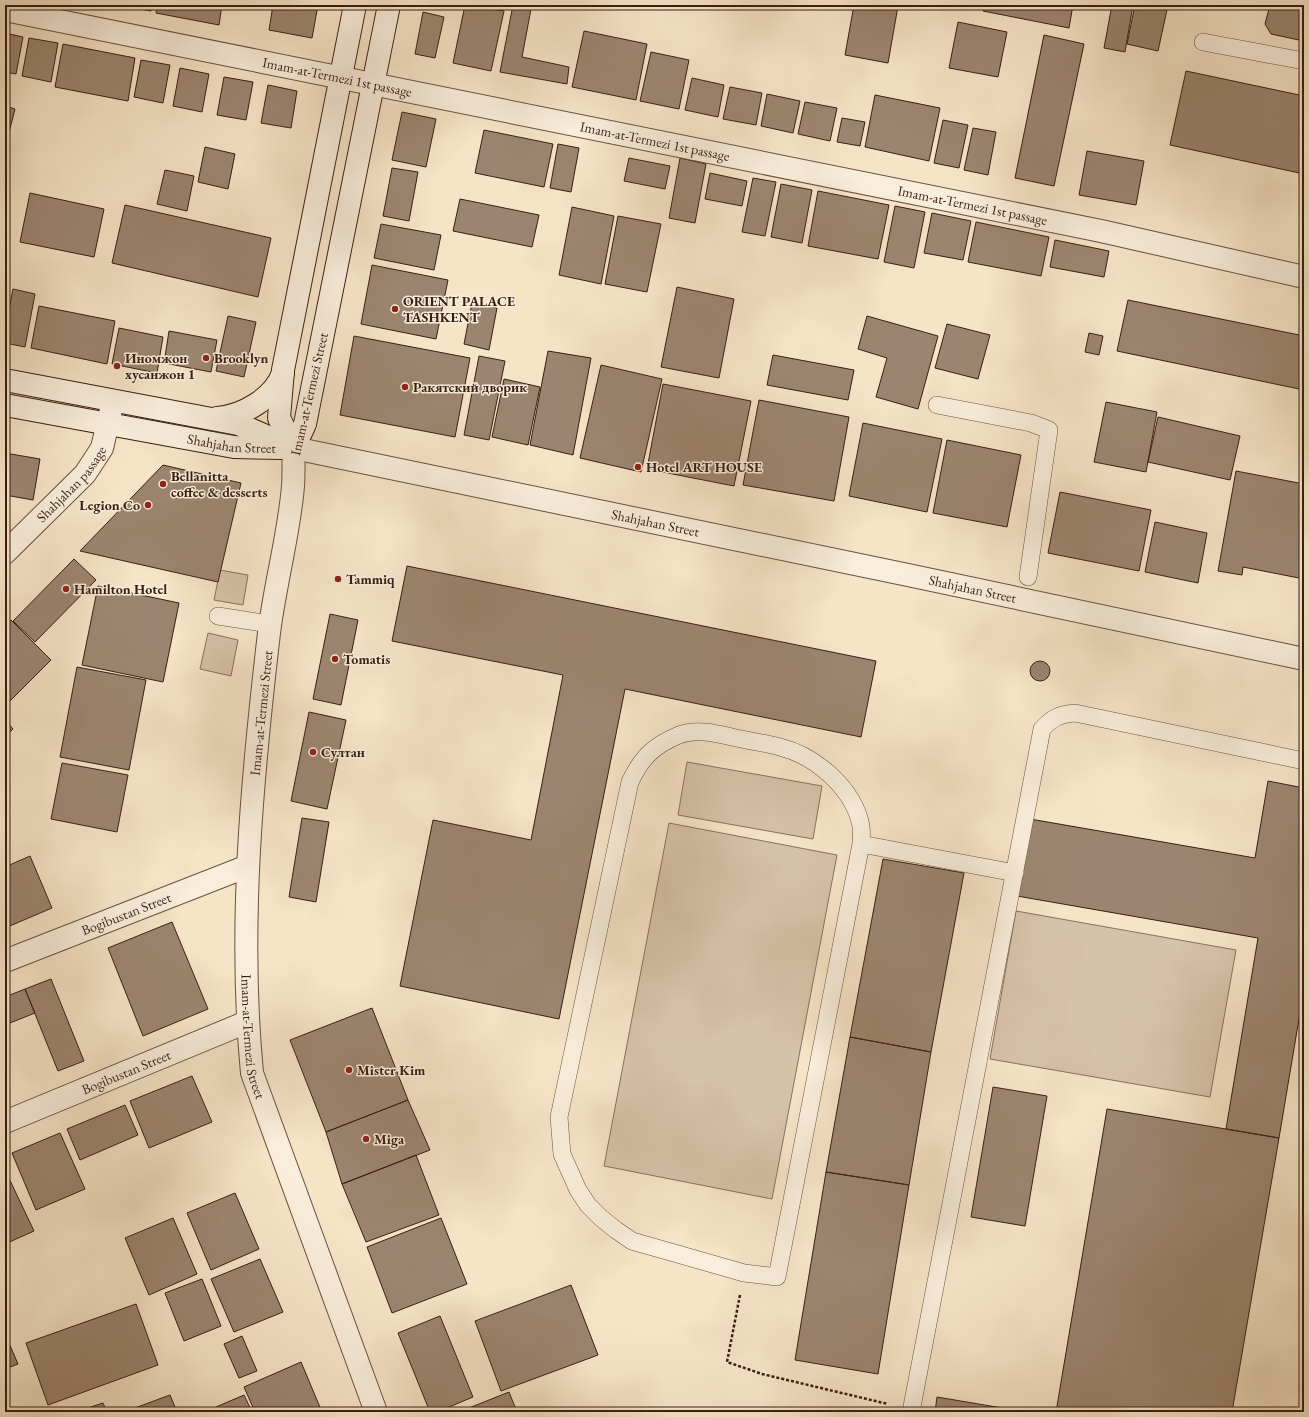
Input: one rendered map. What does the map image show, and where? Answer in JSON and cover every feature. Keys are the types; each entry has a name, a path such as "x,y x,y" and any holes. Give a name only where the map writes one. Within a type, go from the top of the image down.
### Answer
{"street":[{"path":"204,418 233,416 244,411 266,396 281,380 355,5"},
{"name":"Imam-at-Termezi Street","path":"376,1412 252,1074 247,1022 248,866 256,744 270,624 293,486 294,448 305,424 389,5"},
{"name":"Imam-at-Termezi 1st passage","path":"5,10 374,83 1101,231 1304,277"},
{"path":"283,372 279,418 294,448"},
{"name":"Shahjahan Street","path":"5,380 204,418"},
{"name":"Shahjahan passage","path":"5,553 85,474 102,448 112,400"},
{"name":"Shahjahan Street","path":"5,405 234,447 294,448 908,575 1304,659"},
{"path":"204,418 238,424 294,448"},
{"name":"Bogibustаn Street","path":"5,961 248,866"},
{"name":"Bogibustan Street","path":"5,1122 247,1022"}],"lane":[{"path":"1203,42 1304,61"},
{"path":"937,405 1031,423 1049,430 1028,577"},
{"path":"218,616 270,624"},
{"path":"912,1411 1042,729 1051,720 1062,714 1075,713 1304,760"},
{"path":"702,732 781,747 810,760 835,780 849,796 858,813 861,827 861,844 777,1277 744,1273 632,1241 601,1218 588,1205 578,1190 562,1154 559,1117 630,782 640,762 656,746 680,734 702,732"},
{"path":"861,844 1015,873"}],"path":[{"path":"744,1273 727,1362 762,1374 912,1411"}],"shaded area":[{"path":"220,570 248,575 243,605 214,600"},
{"path":"208,633 238,640 231,676 200,669"},
{"path":"687,762 822,786 813,839 678,815"},
{"path":"669,823 837,855 772,1199 604,1166"},
{"path":"1016,911 1236,950 1210,1097 990,1059"}],"building":[{"path":"118,5 152,5 151,11"},
{"path":"157,5 222,5 219,25 156,13"},
{"path":"273,5 318,5 312,38 269,30"},
{"path":"465,5 504,11 491,71 453,63"},
{"path":"513,5 531,9 522,57 569,67 567,84 500,72"},
{"path":"854,5 898,6 888,63 845,55"},
{"path":"984,5 1073,5 1069,28 983,11"},
{"path":"1112,5 1133,5 1125,52 1104,48"},
{"path":"1135,5 1168,5 1158,51 1127,44"},
{"path":"1270,5 1304,5 1304,45 1299,40 1271,34 1265,24"},
{"path":"423,12 444,17 435,58 415,54"},
{"path":"958,22 1007,32 998,77 949,68"},
{"path":"584,31 647,44 636,100 572,87"},
{"path":"5,33 23,37 16,74 5,72"},
{"path":"1044,35 1084,44 1054,186 1015,178"},
{"path":"29,38 58,43 51,82 22,76"},
{"path":"63,44 135,58 128,101 55,87"},
{"path":"651,52 689,60 679,109 640,101"},
{"path":"141,60 170,65 163,103 134,97"},
{"path":"180,68 209,74 202,112 173,106"},
{"path":"1186,71 1304,96 1304,174 1170,145"},
{"path":"224,77 253,82 246,120 217,115"},
{"path":"692,78 724,85 718,117 685,110"},
{"path":"268,85 297,91 291,128 261,123"},
{"path":"730,87 762,93 756,125 723,119"},
{"path":"767,94 800,101 793,133 761,126"},
{"path":"875,95 940,108 929,161 865,147"},
{"path":"805,102 837,108 830,141 798,134"},
{"path":"5,106 15,109 5,148"},
{"path":"402,112 436,119 426,167 392,160"},
{"path":"842,118 865,122 860,146 837,142"},
{"path":"943,120 968,125 959,168 934,163"},
{"path":"973,128 996,132 988,175 964,170"},
{"path":"484,130 553,144 544,187 475,173"},
{"path":"558,144 579,148 571,192 550,188"},
{"path":"205,147 235,154 228,189 198,182"},
{"path":"1087,151 1144,161 1136,205 1079,195"},
{"path":"629,158 670,166 665,189 624,181"},
{"path":"680,158 706,164 695,223 669,218"},
{"path":"392,168 418,172 409,221 383,216"},
{"path":"165,170 194,176 187,211 157,204"},
{"path":"710,173 747,181 742,206 705,199"},
{"path":"753,178 776,182 765,236 742,232"},
{"path":"781,184 812,190 802,243 771,237"},
{"path":"818,191 889,205 878,259 808,246"},
{"path":"30,193 104,209 94,257 20,242"},
{"path":"460,199 539,215 532,247 453,231"},
{"path":"125,205 271,238 258,297 112,263"},
{"path":"895,206 925,212 914,268 884,262"},
{"path":"572,207 614,216 601,284 559,275"},
{"path":"932,213 971,221 963,260 924,253"},
{"path":"618,216 661,224 647,292 605,284"},
{"path":"976,222 1049,237 1041,276 968,262"},
{"path":"381,224 441,235 434,270 374,258"},
{"path":"1055,240 1109,251 1104,277 1050,267"},
{"path":"372,265 448,280 436,339 361,324"},
{"path":"677,287 734,299 719,378 661,367"},
{"path":"13,289 35,294 25,347 5,343 5,329"},
{"path":"1128,300 1304,336 1304,390 1117,351"},
{"path":"472,303 497,308 489,350 464,344"},
{"path":"39,306 115,321 107,364 31,348"},
{"path":"228,316 256,322 244,377 216,371"},
{"path":"867,316 938,336 918,409 876,397 887,358 858,349"},
{"path":"947,324 990,335 978,379 935,368"},
{"path":"119,328 163,337 157,373 112,364"},
{"path":"169,331 217,340 211,372 164,363"},
{"path":"1089,333 1103,336 1099,355 1085,352"},
{"name":"Ракятский дворик","path":"354,336 470,358 455,437 340,415"},
{"path":"548,351 591,358 573,455 530,445"},
{"path":"773,355 854,370 848,400 767,385"},
{"path":"479,356 505,361 489,440 464,435"},
{"path":"601,365 662,379 641,472 580,458"},
{"path":"504,379 540,387 528,445 492,437"},
{"path":"663,384 751,401 734,486 647,469"},
{"path":"759,400 849,417 834,501 743,485"},
{"path":"1106,402 1157,412 1146,472 1094,462"},
{"path":"1158,417 1240,436 1230,480 1148,462"},
{"path":"863,423 942,439 927,512 849,496"},
{"path":"947,440 1021,455 1007,527 933,513"},
{"path":"5,453 40,459 33,500 5,495"},
{"path":"163,465 241,483 218,582 80,551"},
{"path":"1236,471 1304,484 1304,579 1243,567 1242,575 1218,571"},
{"path":"1060,492 1151,510 1139,571 1048,553"},
{"path":"1155,522 1207,533 1198,583 1145,572"},
{"path":"74,559 96,580 35,642 13,621"},
{"path":"407,566 876,661 861,737 625,689 559,1019 400,986 433,820 531,840 563,675 392,641"},
{"path":"98,586 179,603 163,682 82,665"},
{"name":"Tomatis","path":"330,614 358,620 341,705 313,699"},
{"path":"11,620 51,660 5,706 5,626"},
{"path":"1040,661 1047,664 1050,671 1047,678 1040,681 1033,678 1030,671 1033,664"},
{"path":"77,667 146,680 129,770 60,757"},
{"path":"309,712 346,720 327,809 291,801"},
{"path":"5,720 13,729 5,737"},
{"path":"62,763 128,775 117,832 51,819"},
{"path":"1268,781 1304,788 1304,989 1279,1138 1226,1129 1258,938 1017,896 1030,819 1255,858"},
{"path":"302,818 329,822 316,902 289,897"},
{"path":"30,856 52,908 5,928 5,867"},
{"path":"883,859 964,873 931,1052 850,1037"},
{"path":"172,922 208,1009 143,1036 108,948"},
{"path":"51,979 84,1061 58,1071 25,989"},
{"path":"25,989 35,1013 5,1025 5,997"},
{"name":"Mister Kim","path":"372,1008 408,1100 326,1132 290,1040"},
{"path":"850,1037 931,1052 909,1185 826,1172"},
{"path":"192,1076 212,1122 149,1148 130,1101"},
{"path":"993,1087 1047,1096 1025,1226 971,1217"},
{"path":"408,1100 430,1150 342,1184 326,1132"},
{"path":"125,1105 138,1135 80,1160 67,1129"},
{"path":"1107,1109 1279,1138 1232,1412 1056,1412"},
{"path":"60,1133 85,1189 36,1210 12,1153"},
{"path":"416,1155 439,1215 366,1242 342,1184"},
{"path":"5,1170 34,1231 5,1244"},
{"path":"826,1172 909,1185 878,1374 795,1360"},
{"path":"235,1193 259,1249 211,1270 187,1213"},
{"path":"173,1218 197,1274 149,1295 125,1238"},
{"path":"441,1218 467,1284 392,1313 367,1247"},
{"path":"260,1259 283,1312 234,1332 211,1279"},
{"path":"202,1279 221,1326 184,1341 165,1293"},
{"path":"571,1285 598,1355 501,1391 475,1321"},
{"path":"136,1304 158,1365 48,1405 26,1343"},
{"path":"440,1316 473,1397 437,1412 430,1412 398,1333"},
{"path":"5,1334 18,1364 5,1369"},
{"path":"242,1336 257,1371 239,1378 224,1344"},
{"path":"301,1362 322,1412 255,1412 244,1387"},
{"path":"509,1392 517,1412 459,1412"},
{"path":"170,1395 177,1412 124,1412"},
{"path":"244,1395 252,1412 210,1412 209,1410"},
{"path":"937,1397 1026,1412 935,1412"},
{"path":"103,1403 107,1412 76,1412"}],"place":[{"name":"ORIENT PALACE TASHKENT","path":"395,309"},
{"name":"Brooklyn","path":"206,358"},
{"name":"Иномжон хусанжон 1","path":"117,366"},
{"name":"Ракятский дворик","path":"405,387"},
{"name":"Hotel ART HOUSE","path":"638,467"},
{"name":"Bellanitta coffee & desserts","path":"163,484"},
{"name":"Legion Co","path":"148,505"},
{"name":"Tammiq","path":"338,579"},
{"name":"Hamilton Hotel","path":"66,589"},
{"name":"Tomatis","path":"335,659"},
{"name":"Султан","path":"313,752"},
{"name":"Mister Kim","path":"349,1070"},
{"name":"Miga","path":"366,1139"}]}
